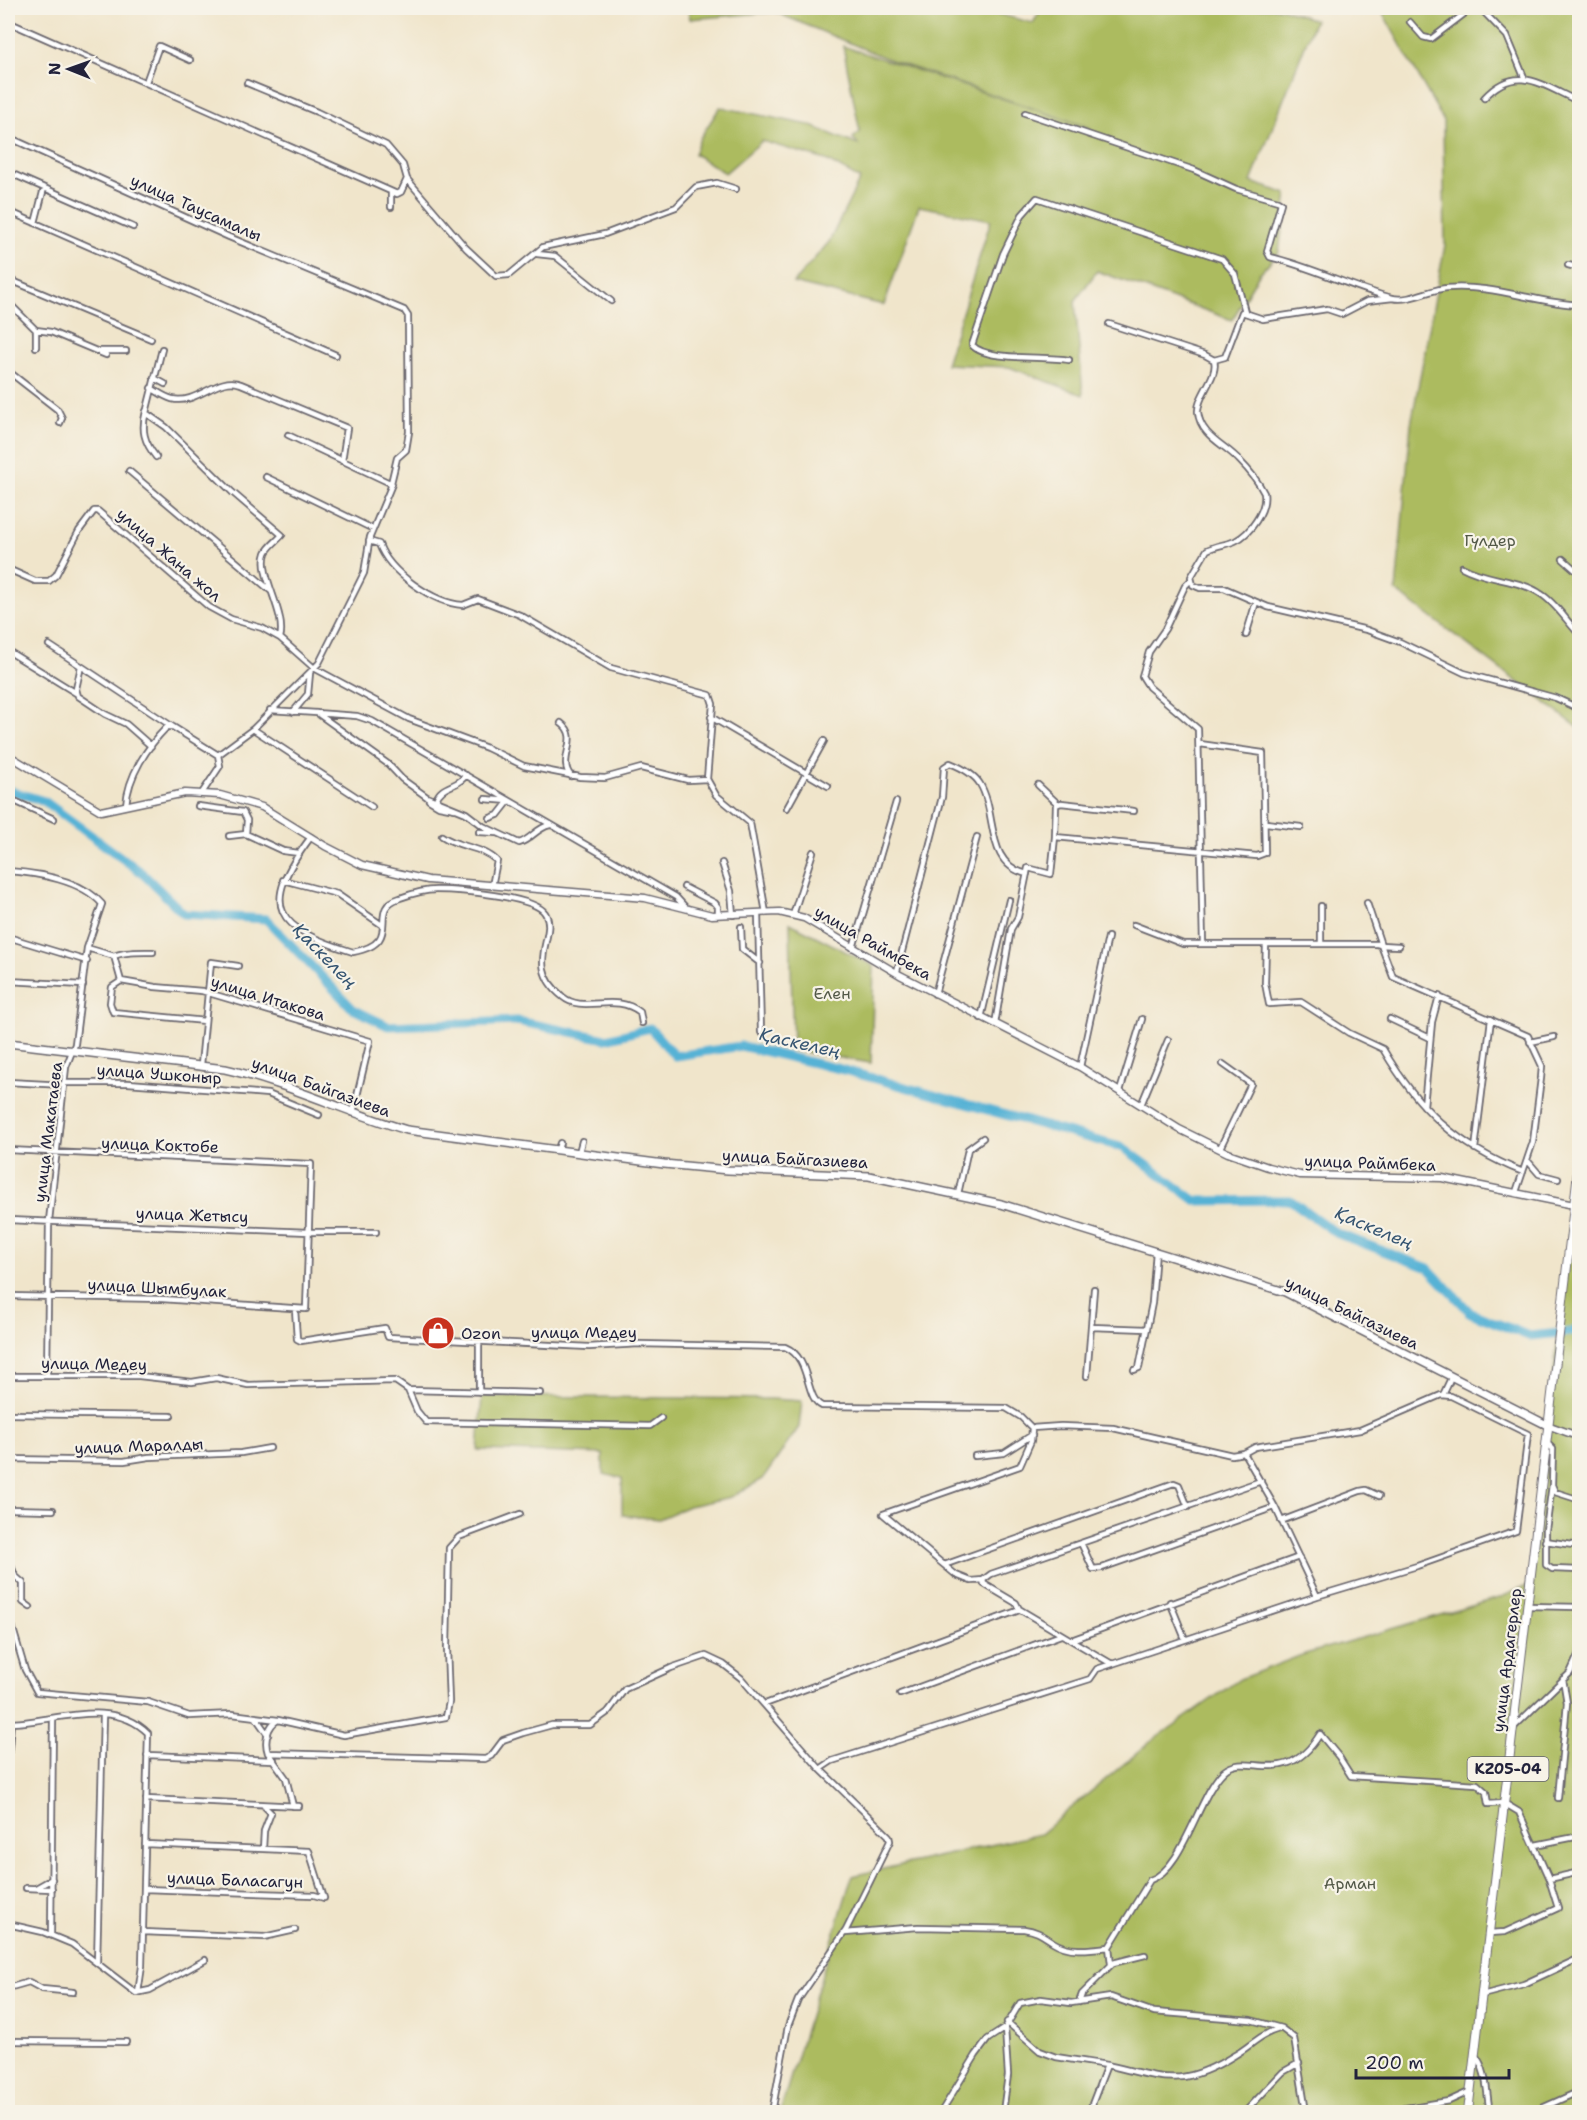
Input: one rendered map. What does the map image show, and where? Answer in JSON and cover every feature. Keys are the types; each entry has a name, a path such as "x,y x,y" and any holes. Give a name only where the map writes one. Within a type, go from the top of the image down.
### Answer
{"main road":[{"name":"улица Байгазиева","path":"8,1043 201,1065 256,1076 353,1113 407,1130 559,1146 579,1152 728,1170 869,1176 1001,1204 1285,1292 1547,1425"},
{"name":"KZ05-04","path":"1547,1425 1577,1207 1580,1155"},
{"name":"улица Ардагерлер","path":"1468,2112 1547,1425"}],"street":[{"path":"1410,22 1427,40 1472,8"},
{"path":"1480,8 1507,36 1524,78"},
{"path":"8,22 391,192 399,194 407,180"},
{"path":"146,82 159,46 190,60"},
{"path":"1484,98 1496,86 1524,78 1580,102"},
{"path":"247,83 322,114 386,145 403,165 407,180 492,274 504,278 543,247 605,234 665,212 679,205 696,186 717,183 736,189"},
{"path":"1025,113 1194,170 1236,189 1278,201 1281,203 1267,251 1270,257 1304,265 1393,298"},
{"name":"улица Таусамалы","path":"8,137 375,300 404,310 408,316 408,442 406,450 397,458 391,483"},
{"path":"8,172 133,226"},
{"path":"34,223 44,188"},
{"path":"391,192 391,207"},
{"path":"1069,360 982,352 972,345 1003,254 1022,215 1037,198 1222,259 1234,274 1245,312"},
{"path":"8,211 336,355"},
{"path":"535,255 547,253 555,256 611,301"},
{"path":"1568,265 1580,268"},
{"path":"8,279 151,339"},
{"path":"1245,312 1263,319 1327,309 1342,314 1367,301 1459,288 1494,291 1560,304 1580,305"},
{"path":"8,302 38,332 51,332 106,355"},
{"path":"1109,324 1205,355 1214,360 1225,357 1242,312 1245,312"},
{"path":"36,347 38,332"},
{"path":"156,457 146,445 144,434 146,411 162,349"},
{"path":"96,352 126,351"},
{"path":"1203,944 1198,729 1155,693 1142,676 1149,652 1165,629 1185,586 1191,581 1194,570 1207,550 1239,539 1255,522 1265,499 1262,489 1240,461 1212,438 1200,419 1200,404 1215,368 1214,360"},
{"path":"8,371 58,410 62,418 60,423"},
{"path":"154,378 165,384"},
{"path":"151,388 165,396 179,400 228,381 242,384 347,428 342,461"},
{"path":"146,411 282,535 266,554 280,638 314,668 428,727 487,748 524,766 571,776 605,778 641,768 688,780 707,779"},
{"path":"218,755 253,729 314,668 364,573 369,540 391,483 288,435"},
{"path":"129,471 273,592"},
{"path":"266,477 373,529"},
{"name":"улица Жана жол","path":"8,569 35,580 49,581 56,575 79,531 94,511 98,512 209,607 231,619 262,628 280,638"},
{"path":"369,540 378,544 382,555 392,567 407,579 441,599 464,605 478,598 520,615 611,668 710,695 713,704 707,779 716,795 750,823 766,913"},
{"path":"1563,559 1580,574"},
{"path":"1462,567 1494,580 1520,585 1542,594 1580,635"},
{"path":"1191,581 1196,587 1224,588 1268,607 1367,630 1400,642 1464,673 1556,698 1580,709"},
{"path":"1246,635 1256,602"},
{"path":"49,645 218,755 220,766 202,793"},
{"path":"8,651 76,693 105,714 126,724 151,746"},
{"path":"76,693 81,666"},
{"path":"293,712 308,694 310,673"},
{"path":"270,710 357,716 372,721 676,897 686,908"},
{"path":"316,713 375,754 402,779 439,806 457,809"},
{"path":"711,717 828,786"},
{"path":"561,723 569,730 565,766 571,776"},
{"path":"126,805 128,789 151,746 167,727 173,727"},
{"path":"253,729 372,807"},
{"path":"787,808 824,741"},
{"path":"1055,837 1257,856 1265,853 1263,753 1200,744"},
{"name":"улица Раймбека","path":"8,755 101,811 155,797 202,793 252,803 362,865 428,880 645,898 718,915 766,913 804,918 935,994 1080,1067 1179,1129 1268,1167 1300,1175 1442,1178 1516,1192 1577,1207"},
{"path":"897,971 942,797 944,767 950,763 961,767 980,785 999,853 1011,868 1027,874"},
{"path":"436,800 444,789 459,784 466,775"},
{"path":"1038,785 1058,804 1134,811"},
{"path":"427,797 457,809 522,843 542,827 550,825"},
{"path":"8,798 54,819"},
{"path":"484,799 509,801"},
{"path":"490,818 498,814 509,801"},
{"path":"853,948 896,802"},
{"path":"995,1025 1008,943 1018,917 1028,868 1050,874 1056,805 1058,804"},
{"path":"198,806 243,812 247,819 246,834"},
{"path":"1266,823 1301,827"},
{"path":"479,832 499,833"},
{"path":"229,836 246,834 282,850 299,853"},
{"path":"442,836 452,842 492,856 497,861 492,886"},
{"path":"311,837 283,880 280,893 284,918 304,932 353,952 377,945 381,939 384,911 393,900 430,890 473,893 535,905 545,913 548,919 542,963 555,989 566,1000 581,1005 607,1001 636,1009 640,1012 642,1023"},
{"path":"935,994 977,837"},
{"path":"793,915 813,852"},
{"path":"722,863 731,891 733,915"},
{"name":"улица Макатаева","path":"8,871 52,878 76,887 102,904 87,948 87,962 72,1051 66,1067 64,1084 49,1221 47,1375"},
{"path":"283,880 337,894 382,925"},
{"path":"684,887 715,903 718,907 718,915"},
{"path":"981,1018 1009,900"},
{"path":"1366,903 1393,977 1528,1036 1542,1066 1535,1129 1516,1192"},
{"path":"1321,906 1321,944"},
{"path":"758,913 761,1032"},
{"path":"1134,925 1183,944 1399,946"},
{"path":"741,927 742,949 760,963"},
{"path":"1002,929 1008,943"},
{"path":"8,937 87,962"},
{"path":"1080,1067 1108,937"},
{"path":"1266,944 1265,982 1269,1004 1301,1002 1349,1034 1377,1045 1424,1106 1451,1134 1475,1149 1523,1172"},
{"path":"87,948 114,956 122,952 143,954 153,952"},
{"path":"114,956 121,981 112,987 110,1004 113,1012 205,1021"},
{"path":"201,1065 211,962 238,966"},
{"path":"8,981 83,985"},
{"name":"улица Итакова","path":"121,981 207,992 370,1041 353,1113"},
{"path":"1424,1106 1430,1038 1439,996"},
{"path":"1120,1091 1142,1019"},
{"path":"1390,1019 1430,1038"},
{"path":"1475,1149 1491,1019"},
{"path":"1530,1042 1554,1037"},
{"path":"1141,1105 1168,1040"},
{"path":"1220,1148 1251,1084 1223,1064"},
{"name":"улица Ушконыр","path":"8,1082 129,1083 268,1094 319,1115"},
{"path":"958,1194 968,1149 983,1138"},
{"path":"579,1152 582,1141"},
{"name":"улица Коктобе","path":"8,1150 311,1164 309,1232"},
{"path":"1527,1160 1539,1174 1558,1179"},
{"name":"улица Жетысу","path":"8,1220 309,1232 376,1232"},
{"name":"улица Шымбулак","path":"8,1296 176,1300 306,1309 309,1232"},
{"path":"1134,1370 1139,1368 1152,1303 1156,1251"},
{"path":"1088,1376 1094,1289"},
{"name":"улица Медеу","path":"295,1309 297,1339 301,1341 385,1328 388,1337 479,1343 589,1347 639,1344 772,1346 790,1349 798,1357 808,1376 818,1406 1006,1408 1021,1417 1032,1428"},
{"path":"1091,1327 1147,1329"},
{"path":"479,1343 479,1392"},
{"name":"улица Медеу","path":"8,1376 158,1377 192,1382 216,1378 248,1384 399,1381 408,1390 540,1393"},
{"path":"1443,1395 1451,1378"},
{"path":"408,1390 417,1411 426,1422 650,1426 661,1418"},
{"path":"820,1769 832,1761 894,1740 1090,1679 1097,1669 1317,1596 1399,1572 1516,1531 1528,1434 1451,1395 1443,1395 1360,1430 1288,1440 1232,1455 1113,1428 1061,1426 1032,1428 1032,1435 1020,1466 883,1514 963,1579 983,1580 990,1574 1261,1481"},
{"path":"8,1414 171,1416"},
{"path":"1547,1425 1580,1437"},
{"path":"975,1456 1004,1453 1032,1435"},
{"path":"1545,1441 1553,1449 1552,1485 1545,1540 1546,1565 1552,1569 1580,1570"},
{"name":"улица Маралды","path":"8,1459 124,1461 149,1457 241,1454 270,1448"},
{"path":"1244,1453 1275,1507 1317,1596"},
{"path":"944,1565 1174,1483 1179,1485 1188,1507"},
{"path":"1552,1485 1555,1492 1580,1500"},
{"path":"1281,1521 1360,1491 1366,1490 1379,1496"},
{"path":"1081,1543 1093,1569 1102,1568 1275,1507"},
{"path":"8,1509 54,1510"},
{"path":"8,1612 25,1670 37,1692 148,1702 189,1716 232,1714 278,1720 344,1735 446,1717 449,1702 447,1648 449,1548 459,1537 520,1514"},
{"path":"1545,1540 1580,1546"},
{"path":"1071,1640 1170,1602 1299,1557"},
{"path":"8,1558 15,1576 23,1583 23,1602 30,1607"},
{"path":"983,1580 991,1589 1016,1603 1019,1609 1112,1664"},
{"path":"1170,1602 1185,1639"},
{"path":"1527,1606 1580,1607"},
{"path":"765,1704 1007,1616 1019,1609"},
{"path":"900,1694 1061,1635"},
{"path":"1513,1728 1574,1667 1580,1651"},
{"path":"268,1753 485,1759 491,1756 503,1740 552,1725 582,1726 598,1720 608,1712 625,1689 701,1657 711,1657 733,1671 765,1704 820,1769 889,1836 890,1841 845,1933 818,1968 798,2000 790,2021 772,2112"},
{"path":"1558,1798 1567,1703 1563,1679"},
{"path":"8,1760 9,1724 77,1714 103,1715 125,1717 146,1730 143,1932 138,1993"},
{"path":"97,1963 103,1715"},
{"path":"256,1718 268,1735"},
{"path":"51,1935 53,1719"},
{"path":"146,1799 296,1806 286,1779 268,1753 266,1744 272,1724 278,1720"},
{"path":"845,1933 918,1927 1024,1929 1042,1932 1053,1942 1073,1948 1087,1950 1109,1947 1118,1936 1150,1880 1155,1878 1172,1860 1189,1834 1211,1785 1224,1771 1230,1767 1264,1767 1293,1762 1303,1757 1320,1734 1339,1756 1351,1776 1469,1782 1482,1787 1488,1797 1488,1804 1504,1803 1519,1812 1549,1879 1558,1908 1505,1932 1489,1934"},
{"path":"147,1755 274,1760"},
{"path":"145,1844 263,1849 264,1831 271,1813 262,1804"},
{"path":"1535,1845 1580,1836"},
{"name":"улица Баласагун","path":"144,1889 314,1895 324,1898 309,1851 263,1849"},
{"path":"1549,1879 1580,1872"},
{"path":"36,1888 52,1879"},
{"path":"26,1888 52,1888"},
{"path":"8,1924 51,1935 72,1944 122,1984 138,1993"},
{"path":"143,1932 264,1937 295,1930"},
{"path":"1109,1947 1111,1964"},
{"path":"1079,2002 1082,1994 1111,1964 1145,1954"},
{"path":"1482,1995 1524,1984 1580,1958"},
{"path":"138,1993 176,1977 206,1960"},
{"path":"8,1988 29,1982 42,1989 73,1992"},
{"path":"1003,2112 1008,2075 1005,2028 1015,2008 1027,2001 1079,2002 1119,1998 1154,2012 1238,2018 1281,2028 1294,2038 1306,2112"},
{"path":"1007,2022 1040,2051 1056,2057 1107,2065 1158,2078 1183,2079 1219,2065 1258,2037 1281,2028"},
{"path":"941,2112 988,2038 1005,2028"},
{"path":"8,2041 126,2042"},
{"path":"1475,2055 1481,2062 1485,2077 1490,2112"},
{"path":"1245,2112 1283,2072 1299,2063"},
{"path":"1089,2112 1107,2065"},
{"path":"1381,2112 1449,2101 1471,2091"},
{"path":"1533,2112 1580,2091"}],"green space":[{"path":"688,8 974,8 1033,23 1042,8 1281,8 1315,20 1251,182 1287,194 1279,252 1259,274 1232,320 1097,271 1075,301 1083,395 1009,367 946,364 991,220 919,206 884,305 793,283 829,242 860,179 826,160 762,141 725,173 694,154 700,138 720,107 809,125 858,145 853,138 860,132 843,46 1091,128 893,61 775,12 690,19"},
{"name":"Гүлдер","path":"1380,8 1579,8 1579,728 1396,591 1411,424 1445,245 1443,120"},
{"name":"Елен","path":"790,923 874,966 871,1063 793,1050"},
{"name":"Арман","path":"1579,1155 1579,2112 780,2112 852,1876 1040,1834 1149,1743 1240,1679 1302,1655 1499,1598 1529,1585"},
{"path":"482,1396 802,1401 799,1427 763,1479 731,1497 689,1506 659,1519 622,1515 622,1478 603,1474 603,1454 478,1450"}],"waterway":[{"name":"Қаскелең","path":"8,790 44,801 141,872 184,914 266,919 353,1009 388,1026 517,1021 606,1039 650,1028 675,1056 741,1046 844,1070 1124,1148 1196,1201 1290,1200 1336,1233 1428,1268 1471,1313 1529,1336 1572,1332 1580,1327"}],"place":[{"name":"Ozon","path":"438,1333"}]}
